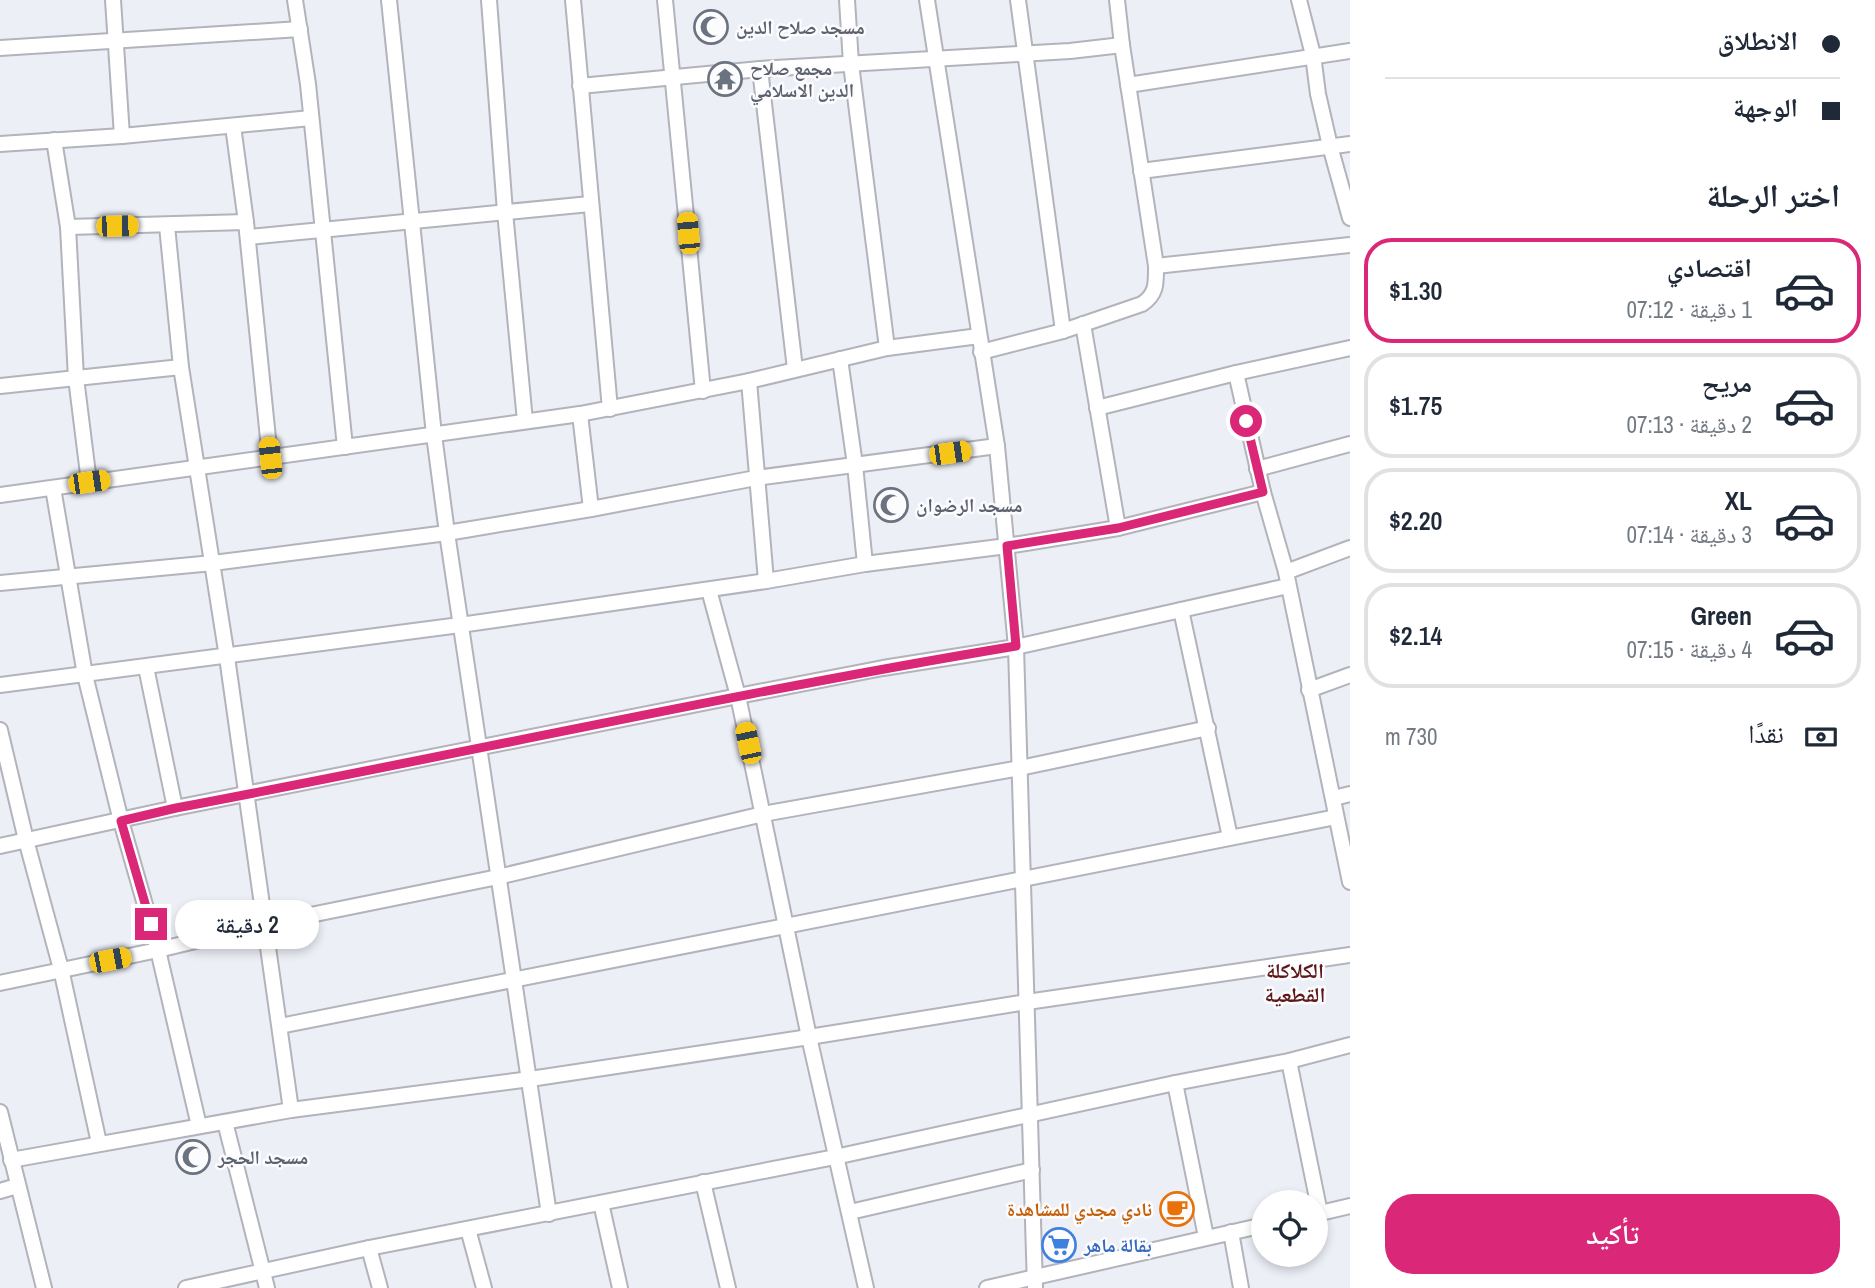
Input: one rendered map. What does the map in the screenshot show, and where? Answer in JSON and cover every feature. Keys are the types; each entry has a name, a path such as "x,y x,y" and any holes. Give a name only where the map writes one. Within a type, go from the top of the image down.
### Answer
{"street":[{"path":"113,0 122,136"},
{"path":"295,0 324,230 345,447"},
{"path":"389,0 434,435 549,1214"},
{"path":"489,0 524,421"},
{"path":"573,0 610,409"},
{"path":"665,0 703,391"},
{"path":"847,0 851,64 887,348"},
{"path":"927,0 997,446 1016,646 1035,1282"},
{"path":"1018,0 1063,331"},
{"path":"981,352 1063,331 1142,304 1152,298 1156,287 1156,266 1117,0"},
{"path":"1299,0 1313,55 1318,94 1330,146 1350,218"},
{"path":"0,48 300,29"},
{"path":"580,86 760,69 1070,51 1122,45"},
{"path":"1128,85 1350,51"},
{"path":"760,69 795,369"},
{"path":"0,144 122,136 311,118"},
{"path":"233,126 248,237 270,458"},
{"path":"54,141 68,227 76,378 89,482"},
{"path":"1141,171 1350,144"},
{"path":"248,237 590,204"},
{"path":"68,227 246,222"},
{"path":"166,226 181,367 228,657 291,1110"},
{"path":"1156,266 1350,244"},
{"path":"1083,324 1118,528"},
{"path":"0,495 580,414 703,391 887,348 979,336"},
{"path":"1097,408 1350,348"},
{"path":"840,359 865,564"},
{"path":"0,386 181,367"},
{"path":"1236,373 1257,469 1287,579 1350,882"},
{"path":"749,381 766,581"},
{"path":"580,414 592,509"},
{"path":"1257,469 1350,444"},
{"path":"0,583 213,563 447,533 756,478 997,446"},
{"path":"53,488 85,675 121,821 158,950 199,1126"},
{"path":"0,685 460,625 709,590 865,564 1007,546 1118,528 1263,492"},
{"path":"0,846 176,808 738,696 1016,646 1181,610 1287,579 1350,548"},
{"path":"709,590 738,696 809,1037 866,1288"},
{"path":"1181,610 1230,837"},
{"path":"146,667 176,808"},
{"path":"1310,690 1350,675"},
{"path":"0,983 266,924 498,877 763,814 1020,768 1208,727"},
{"path":"0,730 61,969 99,1143"},
{"path":"1334,799 1350,793"},
{"path":"280,1026 1336,817"},
{"path":"11,1160 291,1110 530,1079 1350,955"},
{"path":"186,1288 369,1248 835,1157 1289,1061 1350,1045"},
{"path":"1289,1061 1313,1190"},
{"path":"1175,1083 1206,1237"},
{"path":"0,1112 44,1288"},
{"path":"225,1122 267,1288"},
{"path":"850,1212 1032,1170"},
{"path":"703,1182 728,1288"},
{"path":"0,1191 18,1186"},
{"path":"601,1203 620,1288"},
{"path":"1328,1212 1350,1206"},
{"path":"987,1288 1035,1282 1251,1228"},
{"path":"468,1229 484,1288"},
{"path":"1231,1232 1241,1288"},
{"path":"369,1248 380,1288"}],"place":[{"name":"مسجد صلاح الدين","path":"711,27"},
{"name":"مجمع صلاح الدين الاسلامي","path":"725,79"},
{"name":"مسجد الرضوان","path":"891,505"},
{"name":"مسجد الحجر","path":"193,1157"},
{"name":"نادي مجدي للمشاهدة","path":"1177,1209"},
{"name":"بقالة ماهر","path":"1059,1245"}],"district":[{"name":"الكلاكلة القطعية","path":"1295,983"}],"route":[{"path":"151,924 121,821 762,691 1016,646 1007,546 1118,528 1263,492 1246,421"}]}
